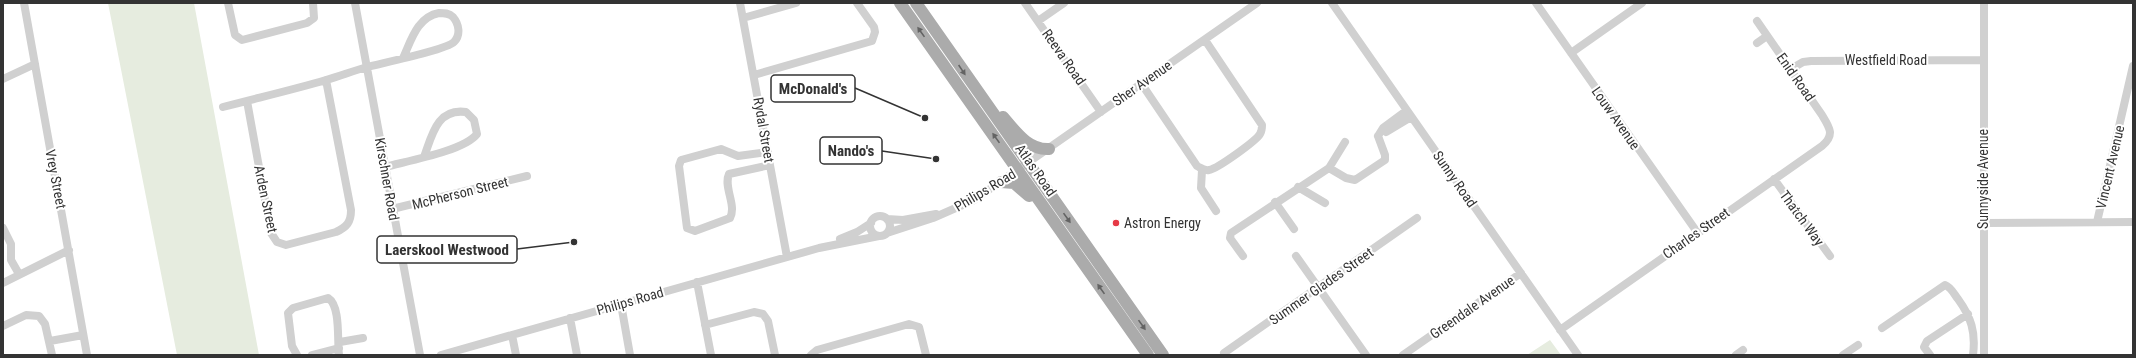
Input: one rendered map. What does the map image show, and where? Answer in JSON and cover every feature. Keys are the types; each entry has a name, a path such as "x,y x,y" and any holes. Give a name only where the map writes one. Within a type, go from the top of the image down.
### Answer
{"main road":[{"name":"Atlas Road","path":"900,3 1148,355"},
{"name":"Atlas Road","path":"916,3 977,93 1163,355"},
{"path":"977,93 1032,146 1039,149 1049,149"},
{"path":"1002,182 1018,185 1044,214 1053,221"}],"street":[{"name":"Vrey Street","path":"24,3 70,250 87,355"},
{"path":"228,3 235,35 242,40 307,23 314,18 313,3"},
{"name":"Kirschner Road","path":"355,3 420,355"},
{"name":"Rydal Street","path":"740,3 787,257"},
{"path":"743,18 796,3"},
{"path":"754,75 872,41 876,32 857,3"},
{"name":"Reeva Road","path":"1025,3 1101,112"},
{"path":"1038,21 1064,3"},
{"name":"Sher Avenue","path":"1028,164 1141,83 1257,3"},
{"name":"Sunny Road","path":"1332,3 1408,114 1578,355"},
{"name":"Louw Avenue","path":"1536,3 1697,232"},
{"path":"1571,53 1642,3"},
{"name":"Sunnyside Avenue","path":"1984,3 1984,355"},
{"path":"223,107 326,80 366,67 403,58 449,46 454,42 459,31 451,15 444,13 427,17 421,22 403,58"},
{"name":"Enid Road","path":"1757,21 1830,127 1831,135"},
{"path":"1757,42 1767,36"},
{"path":"1141,83 1197,166 1202,170 1209,170 1219,166 1258,137 1262,127 1256,115 1205,40"},
{"name":"Westfield Road","path":"1791,69 1803,62 1811,61 1983,60"},
{"path":"3,79 35,64"},
{"name":"Vincent Avenue","path":"2097,222 2133,66"},
{"name":"Arden Street","path":"247,101 271,233 277,242 286,245 336,232 347,226 350,221 351,210 326,80"},
{"path":"385,167 424,157 468,143 477,134 474,120 466,112 459,111 444,115 436,125 424,157"},
{"path":"1328,168 1352,181 1357,180 1385,160 1385,155 1378,136 1408,114"},
{"name":"Charles Street","path":"1560,330 1697,232 1822,146 1831,135"},
{"path":"1243,256 1230,238 1230,235 1274,202 1328,168 1345,142"},
{"path":"768,152 738,156 721,149 681,160 680,178 687,228 695,230 730,218 732,211 728,180 729,174 770,165"},
{"name":"Philips Road","path":"441,355 819,248 883,234 963,207 1028,164"},
{"path":"1202,170 1201,188 1216,210"},
{"name":"McPherson Street","path":"392,209 527,176"},
{"name":"Thatch Way","path":"1774,179 1830,256"},
{"path":"1298,187 1325,203"},
{"path":"1274,202 1294,229"},
{"name":"Philips Road","path":"887,219 903,220 934,214 941,215"},
{"path":"877,217 884,217 887,219 890,227 883,234 872,230 871,223 877,217"},
{"name":"Summer Glades Street","path":"1224,353 1417,218"},
{"path":"1983,223 2133,222"},
{"name":"Philips Road","path":"819,248 857,232 871,223"},
{"path":"3,228 11,244 11,260 19,274"},
{"path":"3,283 70,250"},
{"path":"1296,256 1366,355"},
{"name":"Greendale Avenue","path":"1403,355 1521,273"},
{"path":"697,282 711,355"},
{"path":"1882,328 1945,285 1950,288 1968,314 1974,332 1973,355"},
{"path":"297,355 292,346 288,313 293,308 324,298 328,298 333,303 339,349"},
{"path":"621,304 630,355"},
{"path":"705,325 754,312 763,314 768,321 775,355"},
{"path":"3,326 26,315 35,314 43,319 50,341 52,355"},
{"path":"1930,355 1924,347 1925,343 1968,314"},
{"path":"570,318 576,355"},
{"path":"812,355 818,350 909,324 919,327 926,355"},
{"path":"50,341 83,335"},
{"path":"512,335 516,355"},
{"path":"312,355 339,349 364,338"},
{"path":"1843,355 1858,345"},
{"path":"1736,355 1743,350"}],"shaded area":[{"path":"108,3 194,3 259,355 177,355"},
{"path":"1550,340 1561,355 1527,355"}],"place":[{"name":"McDonald's","path":"925,118"},
{"name":"Nando's","path":"936,159"},
{"name":"Astron Energy","path":"1116,223"},
{"name":"Laerskool Westwood","path":"574,242"}]}
